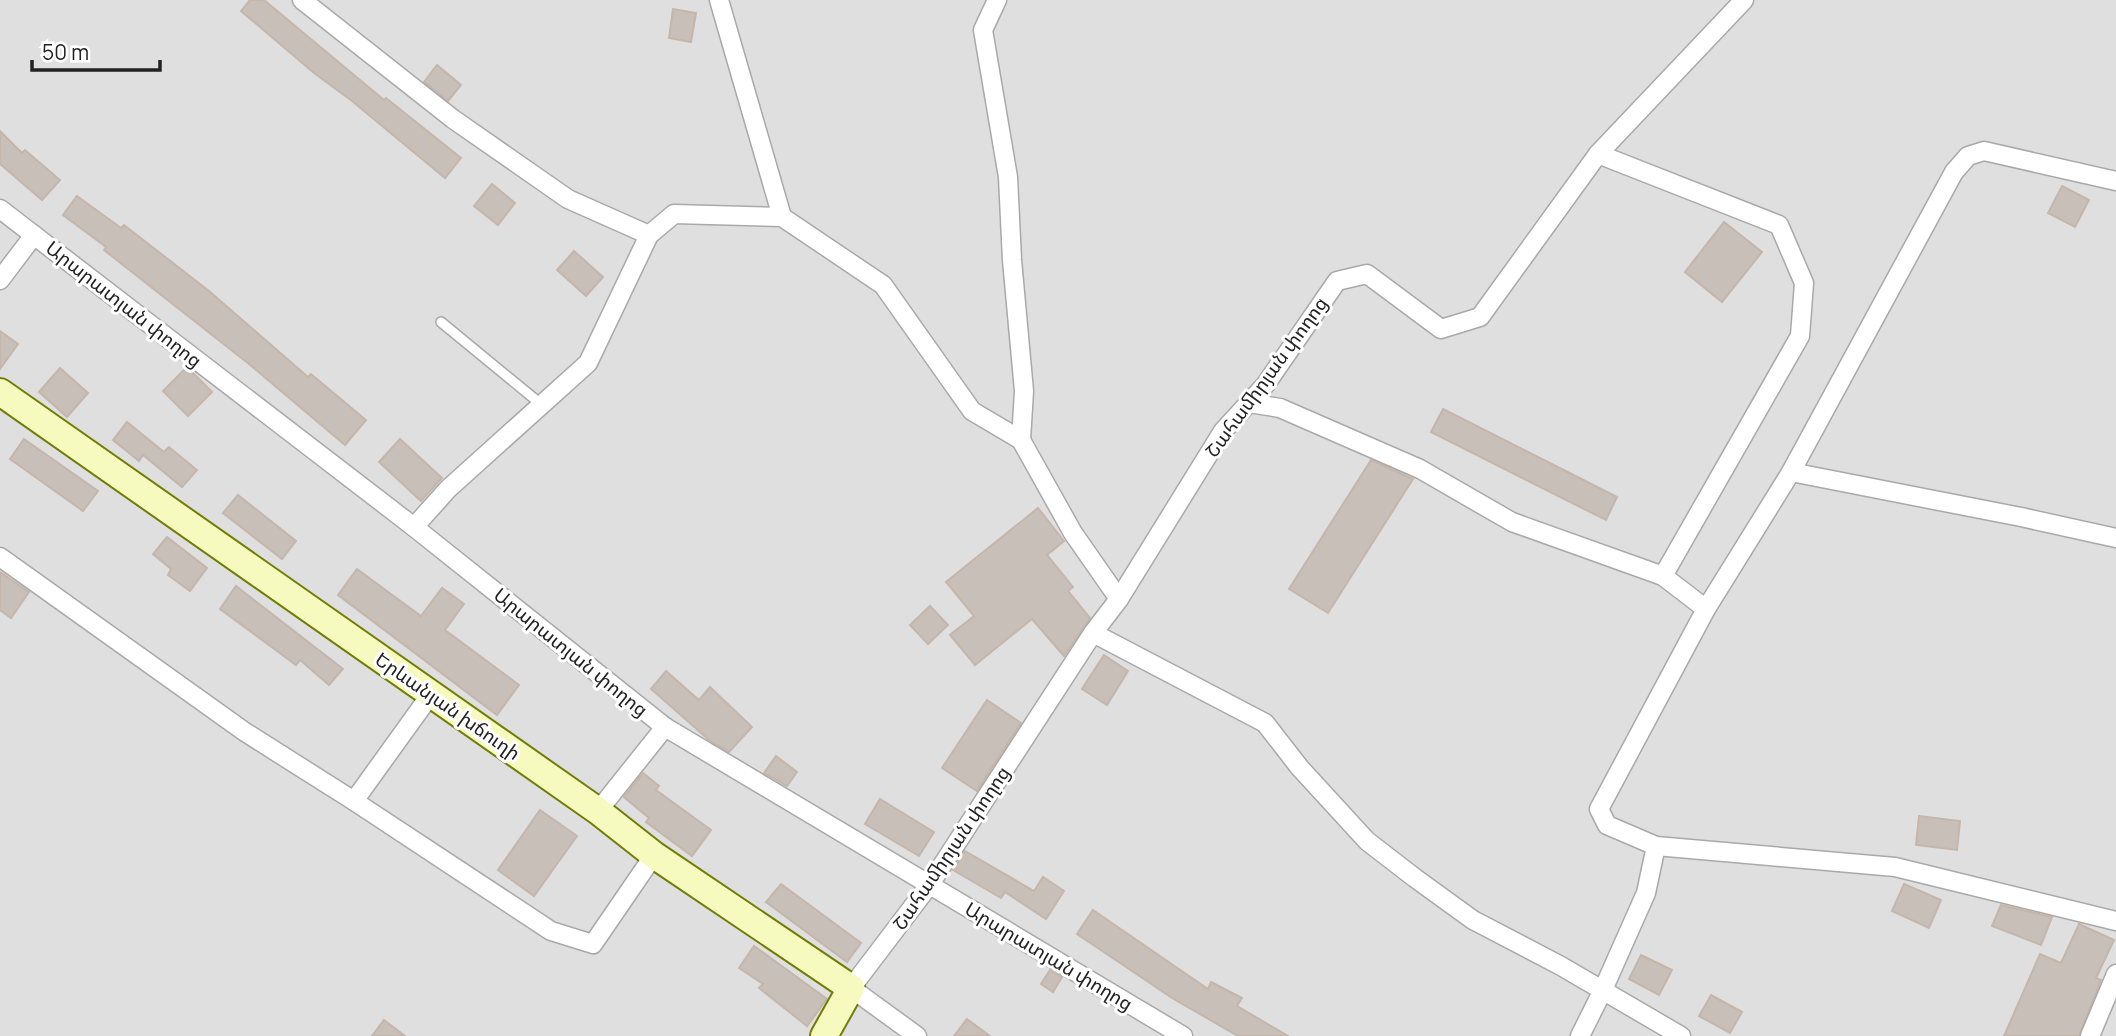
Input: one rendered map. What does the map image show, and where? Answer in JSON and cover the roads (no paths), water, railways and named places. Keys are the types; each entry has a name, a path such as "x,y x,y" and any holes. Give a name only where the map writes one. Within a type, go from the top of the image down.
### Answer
{"main road":[{"name":"Երևանյան խճուղի","path":"0,392 598,810 654,855 851,988"},
{"path":"824,1036 851,988"}],"street":[{"path":"302,0 453,119 568,199 649,235"},
{"path":"719,0 782,217"},
{"path":"997,0 983,30 1008,177 1012,260 1024,391 1021,440"},
{"name":"Շահամիրյան փողոց","path":"851,988 930,884 1093,633 1119,599 1223,431 1266,384 1337,281 1367,274 1441,329 1480,317 1598,154 1744,0"},
{"path":"2116,181 1984,152 1968,156 1954,172 1791,472 1706,609 1599,809 1608,825 1656,846 1895,867 2116,921"},
{"path":"1598,154 1779,225 1804,283 1800,337 1663,576"},
{"name":"Արարատյան փողոց","path":"0,209 414,527 665,727 1183,1036"},
{"path":"414,527 448,489 588,363 649,235 674,214 782,217 883,285 972,411 1021,440 1073,533 1119,599"},
{"path":"0,280 34,235"},
{"path":"1249,403 1280,408 1420,469 1512,522 1663,576 1706,609"},
{"path":"1791,472 2116,538"},
{"path":"0,557 245,732 551,932 593,944 654,855"},
{"path":"1093,633 1265,723 1300,768 1367,841 1473,920 1561,966 1681,1036"},
{"path":"354,801 432,694"},
{"path":"598,810 665,727"},
{"path":"1580,1036 1646,892 1656,846"},
{"path":"2090,1036 2116,974"},
{"path":"851,988 917,1036"}],"lane":[{"path":"441,322 541,405"}]}
